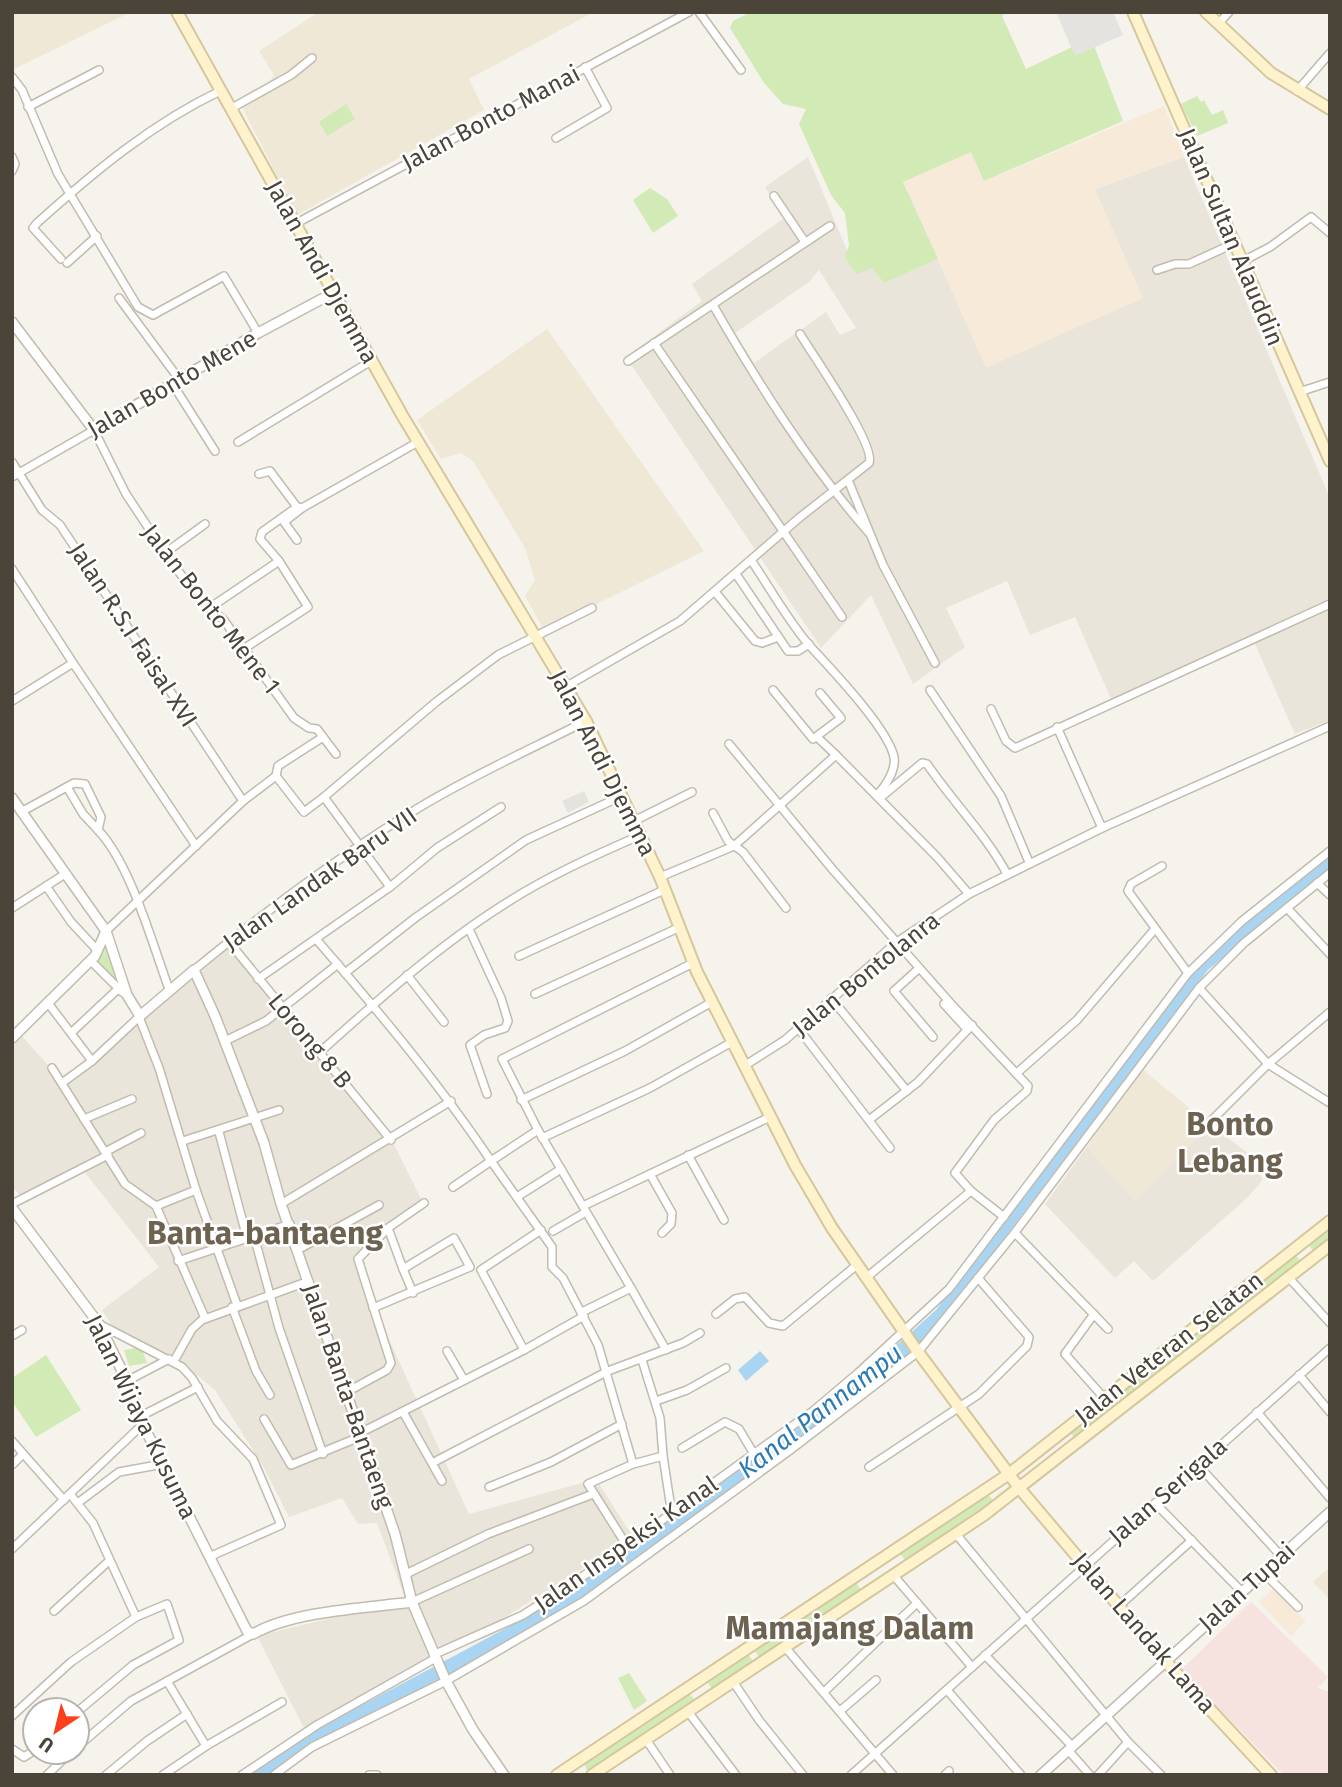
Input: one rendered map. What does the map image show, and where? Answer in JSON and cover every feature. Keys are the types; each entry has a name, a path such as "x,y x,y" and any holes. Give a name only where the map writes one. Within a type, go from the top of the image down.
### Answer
{"main road":[{"name":"Jalan Andi Djemma","path":"177,12 371,361 586,720 660,877 693,963 814,1200 917,1351 1009,1474"},
{"name":"Jalan Sultan Alauddin","path":"1133,12 1330,461"},
{"path":"1206,12 1271,73 1330,109"},
{"name":"Jalan Veteran Selatan","path":"557,1775 1009,1474 1330,1221"},
{"name":"Jalan Veteran Selatan","path":"592,1775 734,1683 1020,1489 1330,1245"},
{"path":"1235,1296 1247,1311"},
{"path":"1009,1474 1020,1489"},
{"name":"Jalan Landak Lama","path":"1020,1489 1166,1662 1271,1774"},
{"path":"858,1576 867,1592"},
{"path":"695,1684 707,1701"}],"street":[{"name":"Jalan Bonto Manai","path":"295,224 689,12"},
{"path":"699,12 741,70"},
{"path":"1218,24 1230,12"},
{"path":"1297,91 1330,53"},
{"path":"232,108 291,75 312,58"},
{"path":"556,138 607,108 585,67"},
{"path":"28,107 99,70"},
{"path":"12,77 70,193 138,307 146,313 159,312 224,276 258,333"},
{"path":"97,236 64,261 33,228 70,193 155,126 222,90"},
{"path":"12,157 15,164 12,171"},
{"path":"774,195 805,242"},
{"path":"1242,261 1270,247 1311,217 1330,233"},
{"path":"628,361 830,226"},
{"path":"1157,270 1175,264 1189,264 1235,243"},
{"name":"Jalan Bonto Mene","path":"15,475 258,333 333,293"},
{"path":"119,298 176,381 215,451"},
{"path":"713,305 741,353 833,492 869,533"},
{"path":"12,322 94,430"},
{"path":"567,686 681,621 783,532 869,463 869,451 800,334"},
{"path":"654,343 842,617"},
{"path":"238,442 371,361"},
{"path":"1299,392 1330,382"},
{"name":"Jalan Bonto Mene 1","path":"94,430 126,494 199,599 211,607 245,648 294,718 317,729 336,754"},
{"path":"245,648 308,607 279,561 260,539 266,527 418,442"},
{"name":"Jalan R.S.I Faisal XVI","path":"12,462 15,475 42,510 60,525 243,801"},
{"path":"259,474 270,471 299,508"},
{"path":"848,480 869,533 935,663"},
{"path":"297,540 284,522 299,508"},
{"path":"165,553 205,524"},
{"path":"751,560 809,644 870,716 890,745 894,756 892,770 878,797"},
{"path":"211,607 279,561"},
{"path":"12,569 196,846"},
{"path":"736,574 778,637 793,652 809,644"},
{"path":"716,593 755,641 762,643 778,637"},
{"path":"991,709 1006,741 1015,748 1330,604"},
{"path":"276,776 304,811 436,702 498,655 592,608"},
{"path":"12,701 73,663"},
{"path":"773,690 810,738 817,737 841,718 820,693"},
{"path":"930,690 1000,796 1029,862"},
{"name":"Jalan Landak Baru VII","path":"139,1017 169,989 229,942 358,846 463,783 586,720"},
{"name":"Jalan Bontolanra","path":"744,1066 798,1028 895,944 969,894 1102,828 1330,726"},
{"path":"1057,727 1102,828"},
{"path":"12,1038 90,960 98,951 106,931 136,900 243,801 276,776 278,766 323,737"},
{"path":"817,737 969,894"},
{"path":"729,744 916,971 968,1026 1017,1072 1028,1089 995,1120 956,1171 971,1191 1004,1217"},
{"path":"660,877 734,846 836,755"},
{"path":"878,797 922,763 927,764 971,826 990,846 1007,874"},
{"path":"21,812 81,781 101,817 98,830"},
{"path":"67,787 80,810 107,839 136,900 169,989"},
{"path":"634,821 692,792"},
{"path":"345,973 415,918 526,840 622,796"},
{"path":"324,797 390,887"},
{"path":"12,798 106,931 127,995 139,1017 183,1141 196,1190 256,1371 271,1395"},
{"path":"258,979 390,887 437,848 501,807"},
{"path":"713,813 725,838 743,852 786,908"},
{"path":"320,1052 407,975 468,929 536,885 640,835"},
{"name":"Jalan Inspeksi Kanal","path":"242,1775 317,1725 434,1659 523,1615 627,1546 813,1411 905,1334 949,1289 1188,973 1242,921 1330,851"},
{"path":"1162,866 1128,888 1129,895 1188,973"},
{"path":"274,1775 312,1747 445,1679 584,1601 789,1451 917,1351 1015,1233 1199,988 1244,943 1330,873"},
{"path":"12,908 65,874"},
{"path":"1317,883 1330,895"},
{"path":"46,886 71,922 98,951"},
{"path":"519,956 664,890"},
{"path":"1287,908 1330,954"},
{"path":"535,994 678,928"},
{"path":"468,929 501,998 508,1021 505,1028 484,1035 470,1045 487,1094"},
{"path":"1017,1072 1077,1020 1154,930"},
{"path":"316,939 451,1101 552,1247 552,1267 563,1278 583,1314 608,1371 633,1464"},
{"name":"Lorong 8 B","path":"229,942 391,1140"},
{"path":"895,944 968,1026"},
{"path":"90,960 127,995"},
{"path":"666,1350 542,1138 502,1061 505,1055 693,963"},
{"path":"225,1041 254,1029 338,964"},
{"name":"Jalan Banta-Bantaeng","path":"194,970 225,1041 281,1204 299,1248 361,1435 412,1602 434,1659 473,1730 504,1775"},
{"path":"916,971 894,991 933,1037"},
{"path":"407,975 444,1022"},
{"path":"1199,988 1268,1064 1330,1103"},
{"path":"71,1033 118,989"},
{"path":"831,998 907,1091"},
{"path":"521,1100 625,1051 712,1002"},
{"path":"48,1003 92,1061"},
{"path":"1210,1122 1268,1064 1330,1012"},
{"path":"62,1083 92,1061 139,1017"},
{"path":"869,1120 907,1091 968,1026"},
{"path":"798,1028 890,1148"},
{"path":"542,1138 650,1088 732,1042"},
{"path":"52,1068 125,1184 156,1206 205,1318"},
{"path":"84,1119 132,1099"},
{"path":"281,1204 391,1140 451,1101"},
{"path":"183,1141 219,1132 279,1110"},
{"path":"552,1231 585,1209 650,1174 770,1117"},
{"path":"453,1187 538,1130"},
{"path":"219,1132 279,1328 323,1454"},
{"path":"12,1206 141,1133"},
{"path":"688,1155 724,1220"},
{"path":"517,1197 561,1169"},
{"path":"650,1174 673,1217 671,1224 662,1233"},
{"path":"156,1206 196,1190"},
{"path":"867,1277 971,1191"},
{"path":"345,1393 391,1367 358,1259 387,1228 424,1203"},
{"path":"299,1248 379,1205"},
{"name":"Jalan Wijaya Kusuma","path":"12,1206 99,1324 127,1381 141,1421 242,1626 253,1634"},
{"path":"178,1261 290,1224"},
{"path":"387,1228 412,1293"},
{"path":"524,1350 481,1270 541,1230"},
{"path":"1015,1233 1108,1328"},
{"path":"373,1308 467,1271 470,1264 454,1238 403,1269"},
{"path":"716,1314 735,1299 745,1297 769,1323 783,1326 858,1264"},
{"path":"869,1467 988,1386 1030,1340 978,1278"},
{"path":"1289,1278 1330,1323"},
{"path":"127,1381 172,1360 192,1329 205,1318 309,1281"},
{"path":"264,1419 289,1464 323,1454 524,1350 631,1288"},
{"path":"1094,1314 1065,1354 1105,1399"},
{"path":"99,1324 172,1360 198,1387 217,1421 253,1459 282,1521 279,1528 209,1557"},
{"path":"12,1336 22,1330"},
{"path":"434,1463 608,1371 642,1360 700,1333"},
{"name":"Jalan Serigala","path":"851,1775 1330,1348"},
{"path":"447,1351 464,1380"},
{"path":"642,1360 656,1401 672,1515"},
{"path":"656,1401 687,1390 726,1368"},
{"path":"1299,1375 1330,1412"},
{"path":"12,1549 71,1494 141,1421 198,1387"},
{"path":"403,1412 442,1481"},
{"path":"1257,1412 1330,1497"},
{"path":"682,1448 725,1422 739,1429 754,1454"},
{"path":"489,1487 551,1462 622,1424"},
{"path":"12,1441 64,1500"},
{"path":"12,1465 23,1454"},
{"path":"627,1546 593,1493 589,1482 633,1464 663,1456"},
{"path":"79,1502 119,1472 163,1464"},
{"path":"1198,1465 1281,1556"},
{"path":"405,1574 488,1534 593,1493"},
{"path":"71,1494 93,1523 136,1617"},
{"path":"1155,1503 1241,1591"},
{"name":"Jalan Tupai","path":"1041,1775 1330,1512"},
{"path":"956,1534 1128,1742 1161,1775"},
{"path":"1119,1606 1192,1540"},
{"path":"91,1734 117,1711 272,1625 326,1613 412,1602 529,1549"},
{"path":"54,1611 109,1560"},
{"path":"1263,1572 1298,1607"},
{"path":"894,1576 972,1667"},
{"path":"824,1692 917,1603"},
{"path":"12,1716 71,1662 136,1617 167,1604 179,1640 133,1665 91,1700"},
{"path":"785,1647 893,1775"},
{"path":"985,1655 1070,1748 1090,1775"},
{"path":"840,1711 876,1680"},
{"path":"167,1681 206,1746"},
{"path":"734,1683 759,1720 803,1775"},
{"path":"947,1690 1021,1775"},
{"path":"163,1775 206,1746 282,1702"},
{"path":"689,1713 736,1775"},
{"path":"106,1775 139,1747 187,1714"},
{"path":"647,1741 670,1775"},
{"path":"1098,1775 1128,1742"},
{"path":"369,1775 377,1775"}],"shaded area":[{"path":"12,12 131,12 12,70"},
{"path":"319,12 594,12 469,79 484,110 297,215 243,109 241,99 269,82 274,75 259,51"},
{"path":"1056,12 1113,12 1123,35 1075,56"},
{"path":"1164,106 1184,157 1095,189 1143,298 986,368 903,182 971,152 985,181"},
{"path":"808,157 849,255 872,268 884,283 938,259 986,367 1095,189 1184,157 1330,498 1330,720 1295,734 1251,635 1111,699 1075,617 1030,635 1007,581 946,608 965,647 913,684 871,595 821,648 626,357 702,301 692,284 784,218 765,187","holes":["819,270 856,328 840,335 826,312 754,363 735,333 809,282"]},
{"path":"547,329 704,551 544,630 525,596 535,580 525,548 473,461 461,453 441,459 417,420"},
{"path":"584,791 589,802 568,813 562,801"},
{"name":"Banta-bantaeng","path":"229,939 330,1056 388,1132 422,1201 374,1232 354,1263 469,1514 596,1479 633,1537 446,1654 306,1732 257,1636 406,1600 377,1523 358,1524 342,1498 289,1517 263,1466 215,1390 180,1361 144,1342 121,1339 102,1310 159,1267 80,1166 20,1195 12,1187 12,1045 21,1035 64,1083 191,967"},
{"path":"1142,1069 1210,1125 1135,1200 1087,1147"},
{"path":"1210,1125 1264,1165 1260,1175 1263,1179 1248,1197 1153,1281 1134,1261 1115,1278 1045,1204 1087,1147 1135,1200"},
{"path":"1330,1567 1330,1600 1313,1582"},
{"path":"1274,1588 1306,1621 1291,1636 1259,1602"},
{"path":"1251,1602 1328,1677 1318,1688 1330,1692 1330,1775 1284,1775 1181,1670"}],"green space":[{"path":"751,12 1007,12 1002,16 1026,69 1091,38 1123,121 984,181 971,152 903,182 938,259 884,283 872,268 856,274 845,258 849,245 845,213 831,195 799,124 806,109 783,104 764,83 730,28 733,21"},
{"path":"1197,96 1201,102 1204,100 1212,115 1223,110 1228,123 1197,136 1181,104"},
{"path":"346,104 355,119 327,136 319,122"},
{"path":"650,188 667,199 678,216 653,233 633,200"},
{"path":"107,943 120,986 95,961"},
{"path":"1330,1221 1330,1245 1317,1255 1305,1241"},
{"path":"1292,1250 1304,1266 1251,1307 1239,1293"},
{"path":"1226,1304 1237,1318 1079,1443 1067,1429"},
{"path":"141,1347 147,1363 129,1366 124,1350"},
{"path":"46,1355 81,1410 36,1437 12,1401 12,1378"},
{"path":"985,1490 997,1506 909,1565 897,1550"},
{"path":"854,1579 864,1595 801,1637 791,1620"},
{"path":"778,1629 789,1645 763,1662 751,1646"},
{"path":"745,1650 757,1667 715,1695 705,1677"},
{"path":"629,1673 647,1701 634,1710 618,1678"},
{"path":"686,1690 700,1706 590,1775 581,1759"}],"water":[{"name":"Kanal Pannampu","path":"1330,855 1330,870 1208,970 958,1299 912,1353 806,1435 587,1595 439,1680 312,1742 268,1775 251,1775 306,1735 523,1619 562,1594 754,1458 892,1349 936,1310 1193,973 1260,909"},
{"path":"760,1351 769,1361 746,1381 738,1370"}],"district":[{"name":"Bonto Lebang","path":"1230,1142"},
{"name":"Banta-bantaeng","path":"265,1233"},
{"name":"Mamajang Dalam","path":"850,1628"}]}
